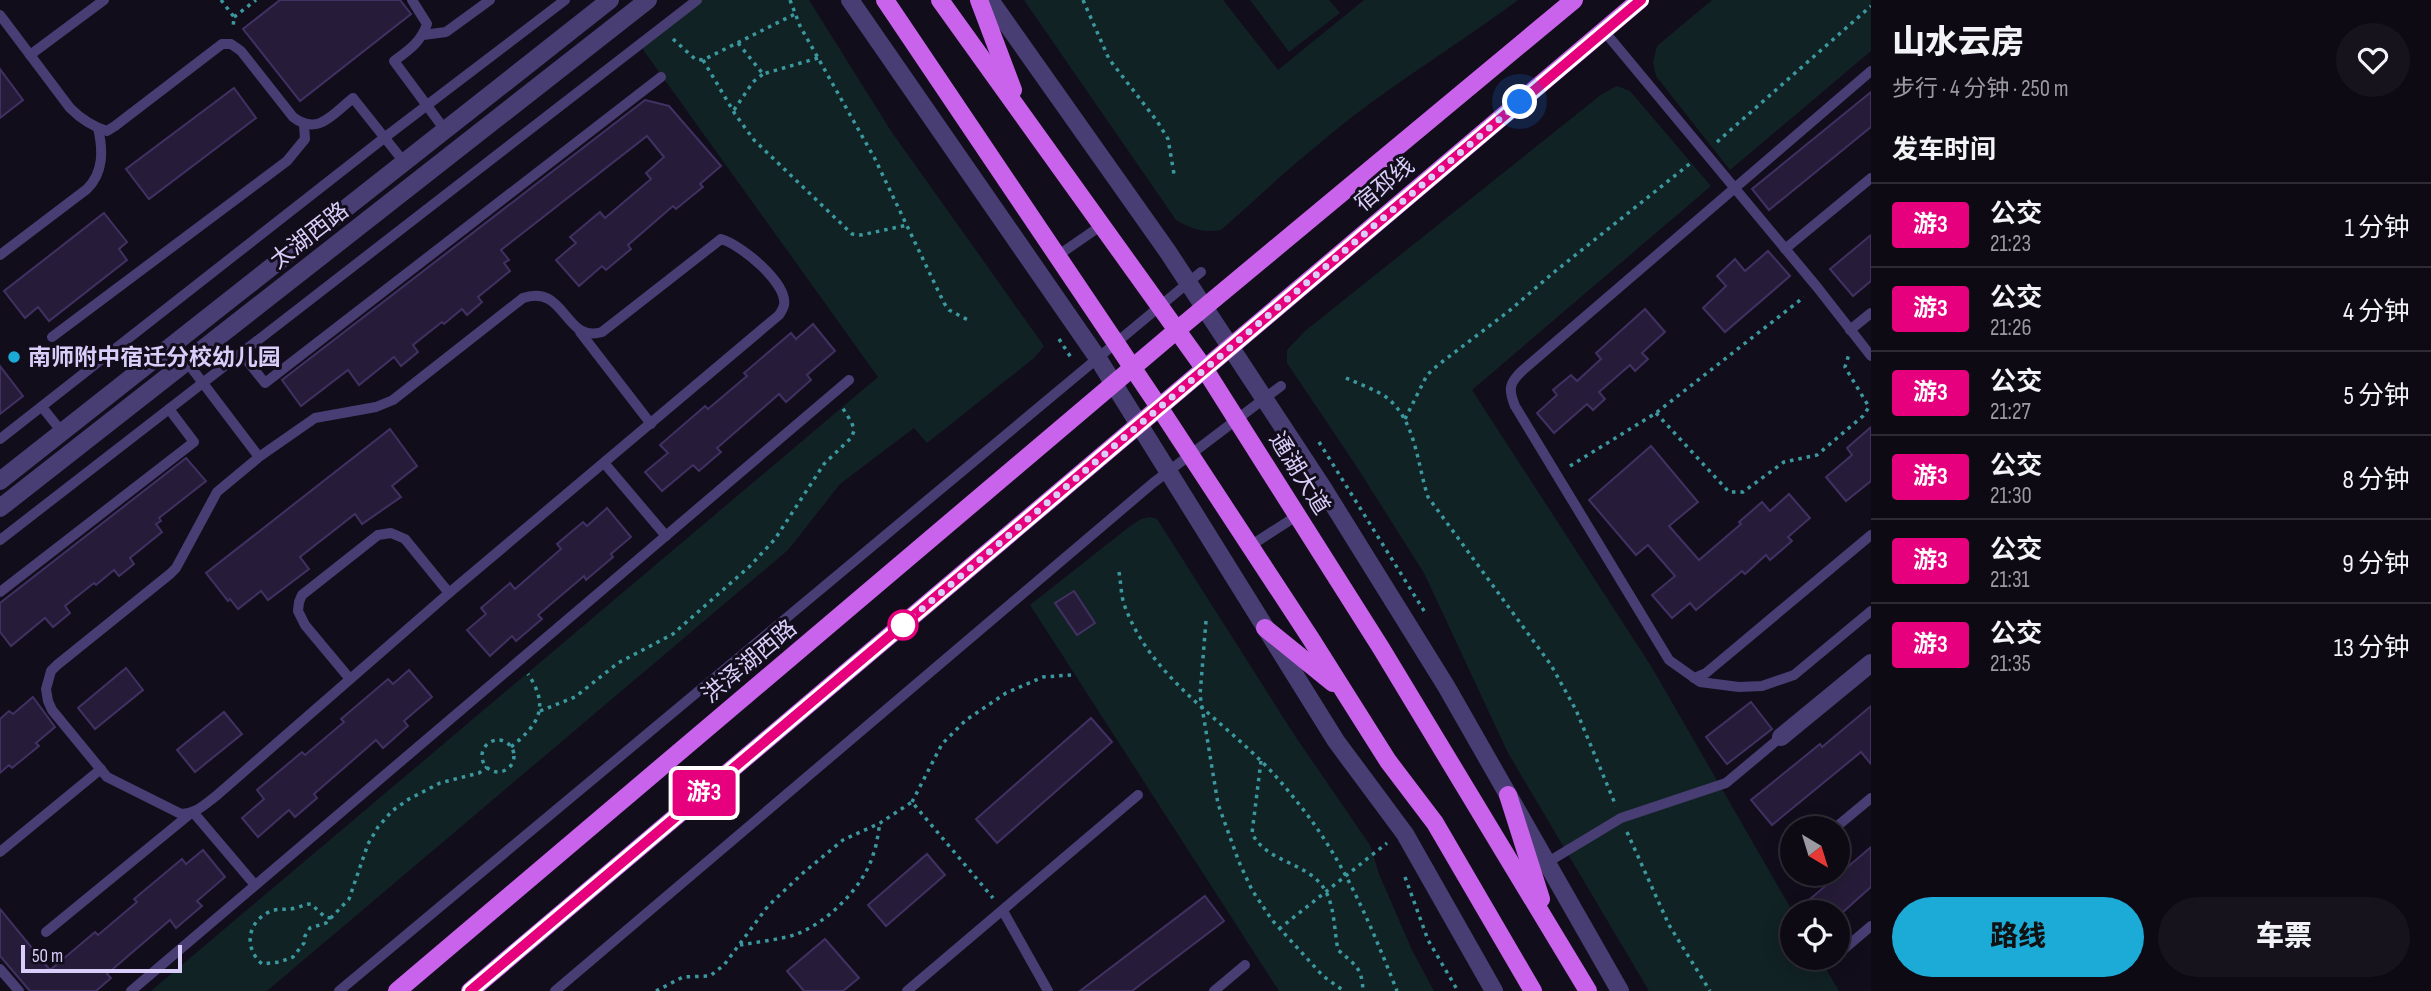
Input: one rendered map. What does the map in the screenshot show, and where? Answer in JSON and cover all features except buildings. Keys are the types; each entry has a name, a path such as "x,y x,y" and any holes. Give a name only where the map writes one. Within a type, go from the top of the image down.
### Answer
{"main road":[{"path":"885,0 1159,407 1388,761 1434,823 1532,991"},
{"name":"通湖大道","path":"940,0 1204,368 1381,648 1588,991"},
{"path":"979,0 1021,113"},
{"name":"宿邳线","path":"1133,369 1574,0"},
{"name":"宿邳线","path":"1159,407 1640,0"},
{"name":"洪泽湖西路","path":"397,991 1133,369"},
{"path":"470,991 1159,407"},
{"path":"1265,628 1345,693"},
{"path":"1508,795 1551,929"}],"street":[{"name":"太湖西路","path":"0,481 610,0"},
{"name":"太湖西路","path":"0,508 648,0"},
{"path":"850,0 1097,358 1336,741 1405,834 1494,991"},
{"path":"990,0 1194,277 1203,308 1323,488 1446,686 1620,991"},
{"path":"1781,737 1871,663"}],"lane":[{"path":"30,55 104,0"},
{"path":"412,0 427,24 415,45 394,61 445,130"},
{"path":"423,35 446,32 490,0"},
{"path":"0,439 565,0"},
{"path":"0,540 697,0"},
{"path":"0,15 76,114 97,128 107,131 115,126 222,44 231,44 241,51 293,117 304,125 314,126 325,120 353,98 404,162"},
{"path":"0,37 11,29"},
{"path":"1604,31 1871,356"},
{"path":"1871,71 1511,381 1509,391 1515,406 1670,660 1693,678 1718,686 1739,687 1762,686 1794,675 1871,611"},
{"path":"242,353 265,383 661,77"},
{"path":"52,337 287,161 305,139 304,125"},
{"path":"0,254 96,181 102,148 97,128"},
{"path":"1785,249 1871,178"},
{"path":"1057,256 1102,225"},
{"path":"46,932 191,813 216,796 449,593 779,315 784,304 782,295 765,269 731,241 721,239 602,332 592,335 578,330"},
{"path":"339,991 1194,277"},
{"path":"191,813 181,814 107,777 52,710 46,689 51,671 73,650 170,575 217,492 259,457 315,418 376,407 393,400 523,298 533,295 549,299 560,306 651,424"},
{"path":"1850,330 1871,313"},
{"path":"187,362 259,457"},
{"path":"131,991 849,380"},
{"path":"555,991 1167,472 1281,386"},
{"path":"42,407 62,432"},
{"path":"0,592 194,442 169,409"},
{"path":"605,464 666,536"},
{"path":"1250,546 1298,515"},
{"path":"350,679 305,625 298,611 302,595 378,535 391,533 405,539 449,593"},
{"path":"1693,678 1706,673 1871,535"},
{"path":"1553,859 1621,818 1726,783 1781,737"},
{"path":"0,852 101,769"},
{"path":"907,991 1138,795"},
{"path":"1849,816 1871,798"},
{"path":"191,813 255,885"},
{"path":"1003,911 1048,991"},
{"path":"1850,945 1871,926"},
{"path":"1214,991 1245,965"},
{"path":"0,969 19,991"}],"path":[{"path":"221,0 234,17 231,44"},
{"path":"234,17 256,0"},
{"path":"790,0 818,58 875,159 944,303 949,310 968,320"},
{"path":"1083,0 1109,59 1168,139 1174,174"},
{"path":"1405,419 1427,375 1438,365 1704,153 1871,6"},
{"path":"660,28 695,59 703,60 795,14"},
{"path":"737,43 763,74"},
{"path":"733,111 753,82 763,74 818,58"},
{"path":"703,60 733,111 761,148 852,234 861,235 908,225"},
{"path":"1556,474 1656,413 1817,287"},
{"path":"1656,413 1730,492 1743,492 1784,462 1817,455 1863,416 1869,407 1845,368 1847,356 1859,341"},
{"path":"1346,377 1385,397 1405,419 1414,440 1420,473 1429,497 1566,690 1669,925 1710,991"},
{"path":"540,712 575,696 618,663 684,627 775,539 824,464 851,438 854,431 852,423 833,394"},
{"path":"1119,572 1124,603 1139,634 1164,672 1261,761 1299,804 1335,856 1379,944 1397,991"},
{"path":"1206,621 1200,695 1218,804 1239,862 1252,890 1279,929 1323,976 1343,991"},
{"path":"511,747 533,725 540,712 540,697 536,686 519,661"},
{"path":"656,991 683,977 710,976 724,965 768,906 803,873 843,840 880,823 912,802 942,744 966,720 1006,693 1043,677 1071,675"},
{"path":"503,740 511,747 514,757 510,766 496,772 487,767 482,758 484,748 488,744 503,740"},
{"path":"1261,761 1252,833 1263,849 1312,876 1326,892 1332,910 1338,950 1362,974 1363,991"},
{"path":"331,918 311,904 302,904 294,909 278,908 255,922 251,930 251,951 262,964 280,962 298,952 310,929 326,923 331,918 349,899 368,844 377,827 392,811 440,782 479,773 487,767"},
{"path":"912,802 1003,911"},
{"path":"740,945 794,935 817,924 838,907 856,886 873,858 880,823"},
{"path":"1279,929 1392,839"}],"shaded area":[{"path":"695,0 809,0 891,131 1044,346 1034,358 927,443 914,428 840,484 788,550 267,991 151,991 878,377 639,44"},
{"path":"1024,0 1223,0 1278,70 1364,0 1518,0 1349,119 1221,230 1203,231 1176,220"},
{"path":"1250,0 1329,0 1340,13 1289,52"},
{"path":"1712,0 1871,0 1871,51 1730,170 1656,76 1653,62 1657,46"},
{"path":"1617,86 1630,91 1711,186 1472,390 1651,666 1786,900 1780,900 1780,970 1827,970 1839,991 1649,991 1508,753 1424,573 1287,363 1287,350 1305,331 1602,94"},
{"path":"1150,517 1157,519 1295,736 1370,845 1379,874 1412,950 1434,991 1279,991 1030,605 1129,527"}],"bus line":[{"name":"游3","path":"470,991 1641,0"}],"place":[{"name":"南师附中宿迁分校幼儿园","path":"14,357"}],"route":[{"path":"903,625 1520,102"}]}
